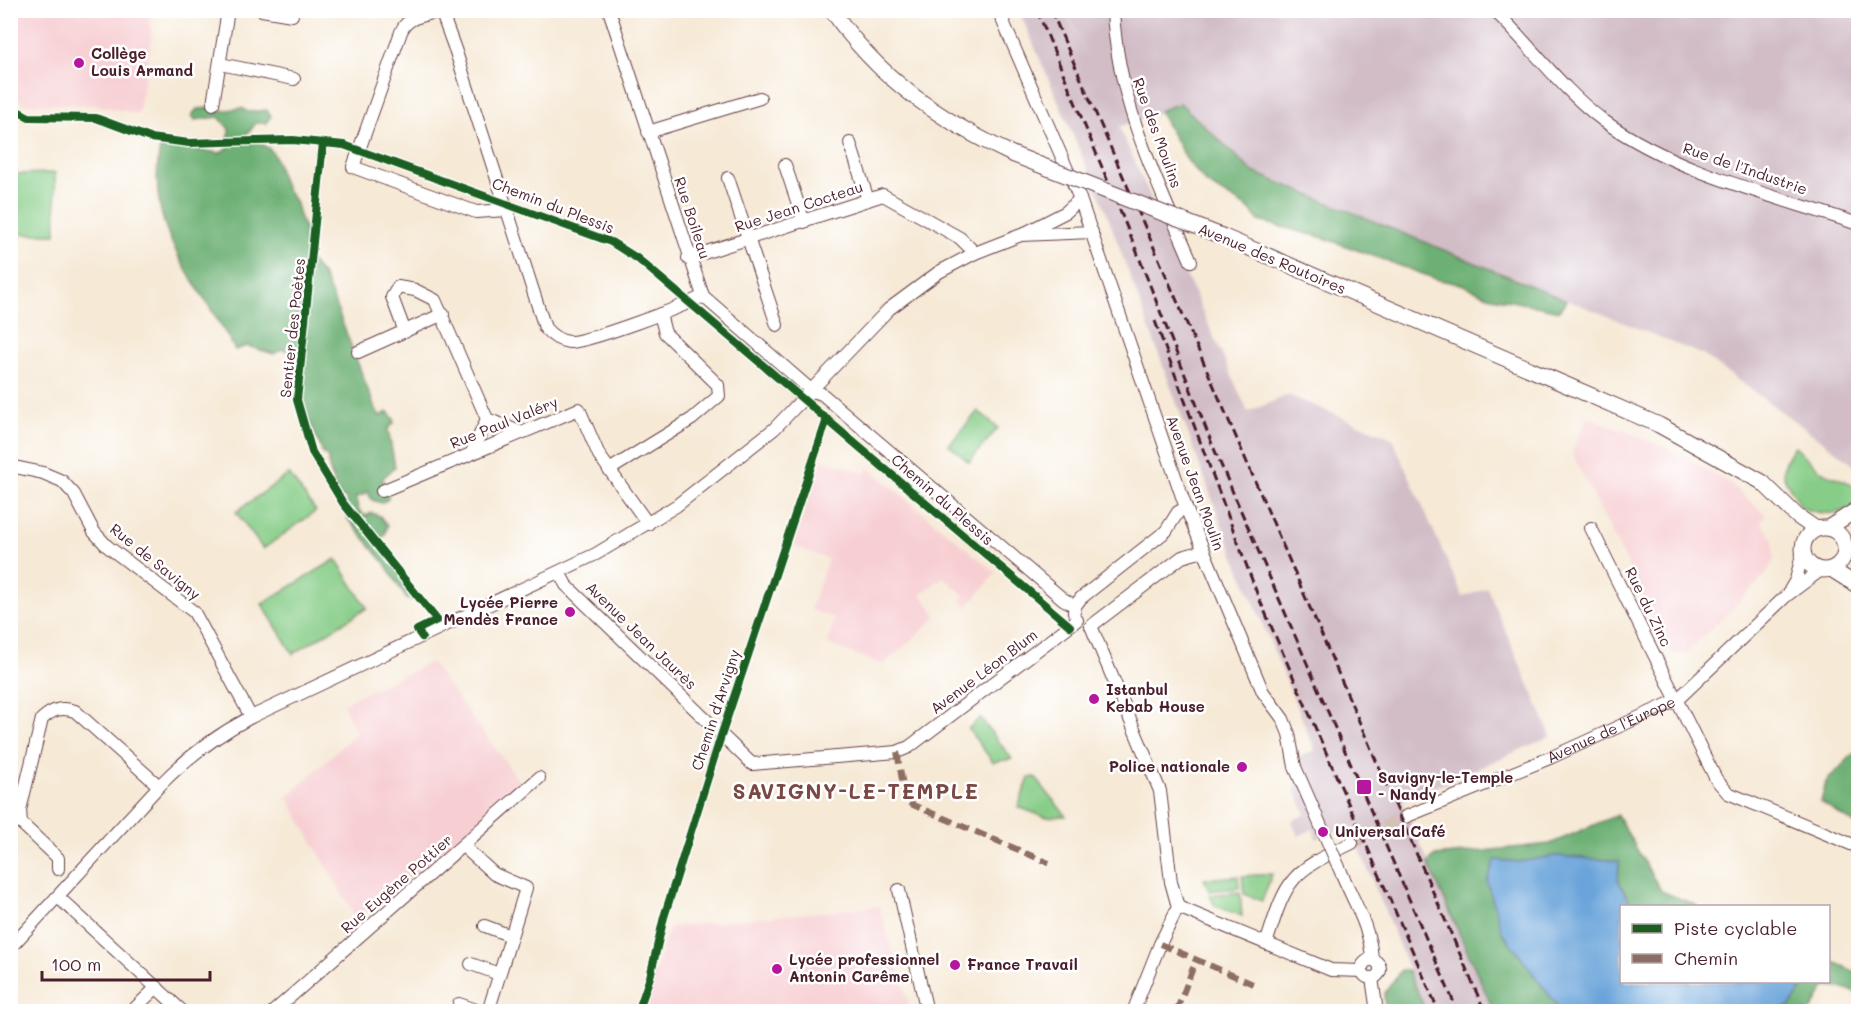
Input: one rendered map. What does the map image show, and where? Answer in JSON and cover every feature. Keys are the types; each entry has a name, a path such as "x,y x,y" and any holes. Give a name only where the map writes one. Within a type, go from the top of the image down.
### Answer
{"street":[{"path":"213,104 228,10"},
{"path":"262,10 292,15"},
{"path":"507,210 476,212 353,167 405,23 441,10 507,210 545,328 550,334 572,342 660,314 703,296"},
{"name":"Rue Boileau","path":"609,10 688,258 703,296 813,391 822,394 1063,599 1075,606"},
{"name":"Avenue des Routoires","path":"831,10 868,57 918,102 953,124 1012,154 1224,237 1659,425 1740,472 1762,482 1797,516 1822,529"},
{"name":"Avenue Jean Moulin","path":"998,10 1080,199 1186,508 1203,551 1263,692 1283,719 1292,741 1295,767 1364,924 1372,948 1372,960 1377,963 1379,970 1367,974"},
{"name":"Rue des Moulins","path":"1113,10 1116,56 1126,100 1151,169 1191,261"},
{"name":"Rue de l'Industrie","path":"1494,10 1578,97 1603,120 1636,141 1691,168 1858,224"},
{"path":"220,64 294,79"},
{"path":"648,132 760,98"},
{"path":"850,143 868,201"},
{"path":"785,165 804,222"},
{"path":"728,178 777,325"},
{"name":"Rue Jean Cocteau","path":"688,258 884,195 960,238 975,253"},
{"path":"10,948 183,760 210,740 251,717 559,572 648,524 711,481 774,429 813,391 889,309 939,272 975,253 1021,235 1066,212 1080,199"},
{"path":"1021,235 1092,232"},
{"path":"405,332 392,297 398,287 415,290 435,300 487,419 520,432"},
{"path":"358,352 443,314"},
{"path":"609,470 682,426 719,396 718,385 665,333 660,314"},
{"name":"Rue Paul Valéry","path":"381,491 579,409 599,455 648,524"},
{"path":"472,452 487,419"},
{"name":"Rue de Savigny","path":"10,466 43,473 62,481 74,494 94,532 107,546 194,612 251,717"},
{"name":"Avenue des Routoires","path":"1740,472 1753,489 1795,527 1803,546"},
{"path":"1186,508 1178,512 1166,531 1075,606 1074,613 1077,620 1082,625 1091,626 1182,557 1203,551"},
{"path":"1858,509 1822,529 1803,546 1809,564 1858,586"},
{"path":"1826,570 1845,550 1858,521"},
{"name":"Rue du Zinc","path":"1591,528 1716,779 1728,793 1858,847"},
{"path":"1822,529 1839,534 1858,577"},
{"name":"Avenue de l'Europe","path":"1786,596 1796,580 1803,546"},
{"name":"Avenue de l'Europe","path":"1405,817 1552,757 1677,700 1786,596 1826,570"},
{"name":"Avenue Jean Jaurès","path":"559,572 566,585 752,764 897,752 909,747"},
{"name":"Avenue Léon Blum","path":"909,747 1077,620"},
{"path":"1091,626 1160,791 1171,882 1178,907 1160,944 1133,1011"},
{"path":"58,869 58,858 21,823 20,810 42,719 50,711 64,708 75,711 159,786"},
{"name":"Rue Eugène Pottier","path":"273,1011 539,778"},
{"path":"1267,941 1289,882 1304,867 1352,843"},
{"path":"463,846 494,874 526,888 488,1011"},
{"path":"899,890 927,1011"},
{"path":"58,897 183,1011"},
{"path":"1178,907 1267,941 1331,970 1367,974 1377,1011"},
{"path":"485,926 511,936"},
{"path":"471,964 499,974"},
{"path":"131,1011 157,987"},
{"path":"459,1004 482,1011"}],"shaded area":[{"name":"Collège Louis Armand","path":"10,11 148,11 152,38 138,114 96,105 23,104 11,88"},
{"path":"1019,11 1066,11 1085,53 1067,11 1858,11 1858,467 1703,355 1253,172 1180,104 1119,127 1248,412 1288,395 1392,438 1463,597 1487,588 1551,736 1402,802 1494,1011 1426,1011 1350,826 1316,839 1313,829 1298,836 1292,821 1306,814 1294,788 1298,786 1289,762 1315,750 1221,523 1106,211"},
{"path":"1587,416 1680,453 1728,482 1766,515 1761,521 1773,540 1774,560 1765,576 1685,655 1672,654 1572,453"},
{"path":"822,459 865,473 869,468 996,573 967,607 961,600 965,596 943,577 921,594 937,617 883,665 828,644 834,618 810,610 828,559 793,546"},
{"path":"431,662 521,783 447,849 356,918 287,797 356,733 343,703"},
{"name":"Lycée professionnel Antonin Carême","path":"879,906 911,1011 640,1011 670,927"}],"green space":[{"path":"1180,103 1253,172 1566,300 1559,311 1488,296 1461,284 1439,280 1324,238 1259,221 1248,208 1206,183 1187,160 1159,111"},
{"path":"210,108 220,111 242,108 248,112 267,110 271,116 266,123 256,123 245,137 266,147 275,156 286,188 307,229 306,255 323,276 331,293 375,408 380,416 388,412 394,419 394,423 388,429 395,467 382,479 388,491 388,499 382,503 372,500 367,491 356,497 358,509 365,516 372,513 380,516 387,526 385,535 378,541 415,596 412,600 406,598 384,562 348,519 346,498 341,498 336,493 328,458 323,453 304,409 297,367 291,352 282,349 274,354 247,346 235,350 191,278 167,231 160,206 157,178 160,148 172,146 220,153 229,147 229,129 219,117 195,120 192,115 197,109"},
{"path":"55,173 56,234 11,234 11,174"},
{"path":"978,411 998,428 969,462 949,445"},
{"path":"1794,446 1820,470 1850,484 1857,493 1858,501 1845,510 1832,513 1802,508 1784,478 1783,471 1787,456"},
{"path":"289,474 316,511 263,549 236,512"},
{"path":"336,559 367,608 293,654 262,604"},
{"path":"980,718 1012,759 993,762 968,729"},
{"path":"1853,754 1858,754 1858,822 1855,824 1821,802 1826,782"},
{"path":"1035,777 1066,816 1045,817 1018,807 1029,778"},
{"path":"1617,815 1661,891 1696,905 1631,905 1618,880 1619,861 1556,856 1519,862 1495,860 1502,932 1561,1011 1494,1011 1428,863 1435,856 1550,844"},
{"path":"1272,874 1262,901 1244,894 1242,876"},
{"path":"1238,876 1239,888 1209,891 1204,879"},
{"path":"1240,892 1242,916 1215,906 1210,895"},
{"path":"1830,960 1858,973 1858,993 1841,988 1825,987 1811,1011 1772,1012 1790,1006 1801,989 1788,983 1830,983"},
{"path":"1401,970 1408,971 1426,1011 1385,1011 1384,994"}],"water":[{"path":"1556,856 1619,861 1618,880 1631,905 1620,905 1620,983 1788,983 1802,989 1790,1006 1772,1011 1561,1011 1502,932 1487,882 1495,860 1519,862"}],"tunnel":[{"path":"1352,843 1405,817"}],"railway":[{"path":"1037,10 1135,247 1212,444 1458,1012"},
{"path":"1051,10 1485,1012"},
{"path":"1155,321 1258,596 1439,1012"}],"marked path":[{"path":"897,752 906,802 1049,863"},
{"path":"1160,944 1253,984"},
{"path":"1176,1012 1196,960"}],"cycle path":[{"name":"Chemin du Plessis","path":"10,107 29,117 96,118 150,138 189,143 293,140 344,145 611,242 638,259 1070,626"},
{"name":"Sentier des Poètes","path":"323,143 297,400 312,452 343,503 437,620 417,630 422,637"},
{"name":"Chemin d'Arvigny","path":"638,1012 650,977 664,917 721,736 827,419"}],"place":[{"name":"Collège Louis Armand","path":"79,63"},
{"name":"Lycée Pierre Mendès France","path":"570,612"},
{"name":"Istanbul Kebab House","path":"1094,699"},
{"name":"Police nationale","path":"1242,767"},
{"name":"Savigny-le-Temple - Nandy","path":"1364,787"},
{"name":"Universal Café","path":"1323,832"},
{"name":"France Travail","path":"955,965"},
{"name":"Lycée professionnel Antonin Carême","path":"777,969"}],"district":[{"name":"SAVIGNY-LE-TEMPLE","path":"856,792"}]}
